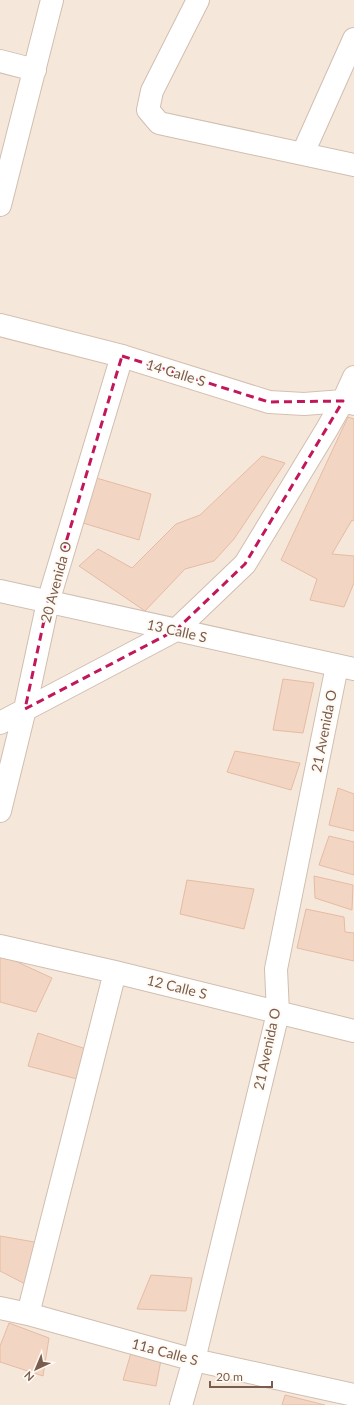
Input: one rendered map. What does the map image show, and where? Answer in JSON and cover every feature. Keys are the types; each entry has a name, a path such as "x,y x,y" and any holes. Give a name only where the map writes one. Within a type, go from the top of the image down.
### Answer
{"street":[{"path":"0,205 52,0"},
{"path":"198,0 152,91 148,110 159,123 354,165"},
{"path":"303,153 354,39"},
{"path":"0,61 35,70"},
{"name":"14 Calle S","path":"0,325 122,356 269,402 304,404 348,402"},
{"name":"20 Avenida O","path":"0,811 25,709 48,602 122,356"},
{"path":"0,723 176,630 245,564 327,429 348,402 354,377"},
{"name":"13 Calle S","path":"0,591 346,668"},
{"name":"21 Avenida O","path":"181,1405 194,1360 278,1013 276,969 346,668"},
{"name":"12 Calle S","path":"0,946 115,972 354,1031"},
{"path":"28,1314 115,972"},
{"name":"11a Calle S","path":"0,1308 28,1314 194,1360 354,1395"}],"highlighted area":[{"path":"122,356 269,402 343,401 245,564 176,630 25,709 48,602"}],"shaded area":[{"path":"0,0 354,0 354,1405 0,1405"}],"building":[{"path":"348,417 354,419 354,521 352,520 332,554 354,556 354,583 344,607 310,600 317,579 281,560"},
{"path":"262,456 285,463 234,539 214,561 185,569 145,611 79,566 98,549 132,568 176,524 200,515"},
{"path":"93,477 151,494 139,540 83,523"},
{"path":"283,679 314,683 303,733 273,730"},
{"path":"235,751 300,763 291,790 227,772"},
{"path":"338,788 354,794 354,831 329,825"},
{"path":"329,836 354,842 354,875 319,865"},
{"path":"314,876 353,885 352,910 315,898"},
{"path":"187,880 254,889 244,929 180,914"},
{"path":"306,909 344,917 345,932 354,933 354,961 297,948"},
{"path":"0,954 52,978 36,1012 0,1002"},
{"path":"38,1033 89,1050 77,1079 28,1066"},
{"path":"0,1236 46,1244 31,1287 0,1271"},
{"path":"151,1275 192,1278 186,1311 137,1309"},
{"path":"9,1323 49,1338 43,1376 0,1362 0,1346"},
{"path":"131,1353 161,1360 156,1386 123,1380"},
{"path":"285,1395 325,1405 282,1405"}]}
